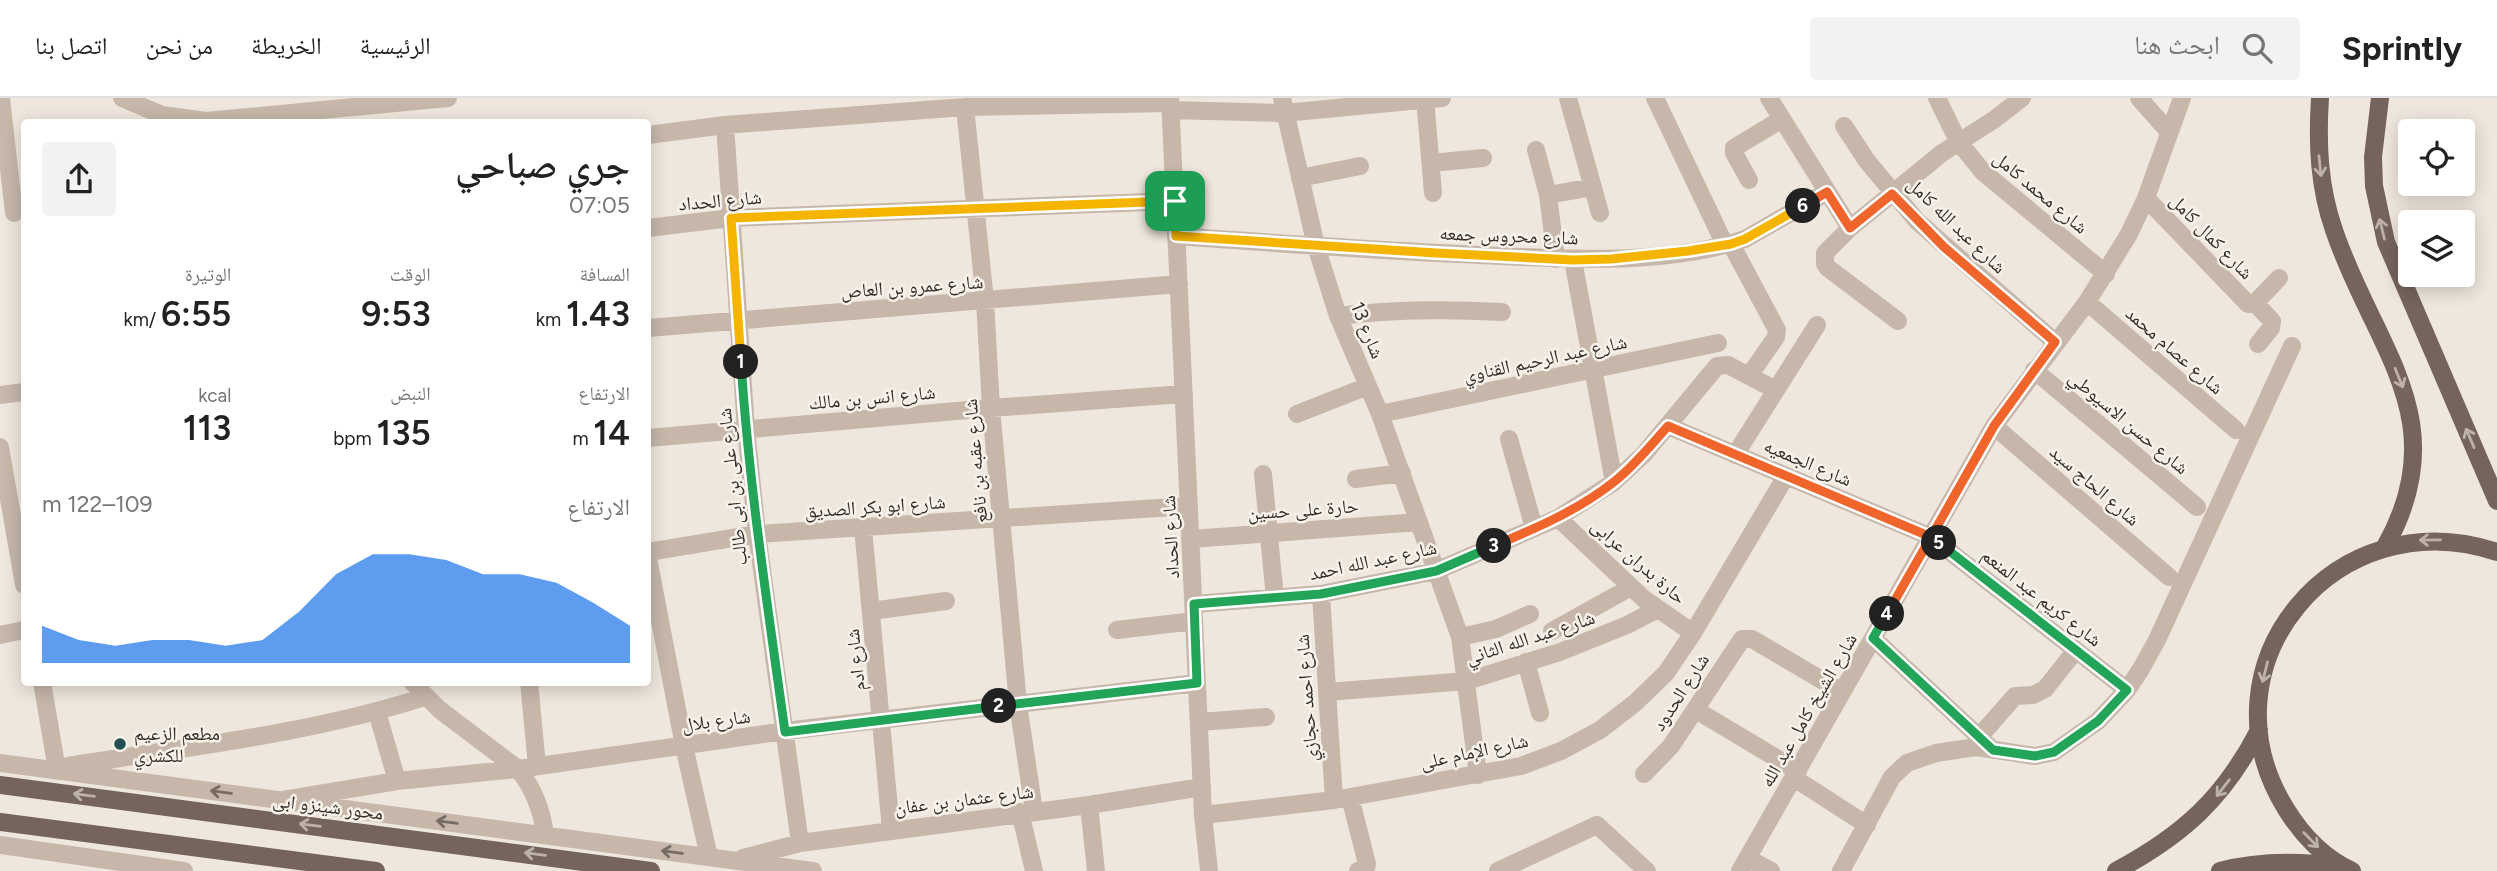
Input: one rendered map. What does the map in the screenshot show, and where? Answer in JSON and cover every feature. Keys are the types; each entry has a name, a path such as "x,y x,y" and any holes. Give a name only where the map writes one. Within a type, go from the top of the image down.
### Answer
{"main road":[{"path":"2320,98 2318,152 2326,206 2345,258 2403,386 2413,427 2410,490 2385,547"},
{"path":"2380,98 2373,166 2379,214 2386,242 2497,501"},
{"path":"2348,869 2326,855 2308,838 2286,809 2270,777 2259,730 2259,706 2265,670 2277,636 2305,597 2331,573 2362,555 2385,547 2432,540 2456,541 2497,552"},
{"path":"2116,871 2166,843 2198,816 2233,776 2259,730"},
{"name":"محور شينزو ابى","path":"0,785 651,871"},
{"path":"0,822 376,871"},
{"path":"2220,871 2274,862 2298,862 2348,869"}],"street":[{"path":"1,98 2,128 13,213"},
{"path":"122,98 162,115 191,119"},
{"path":"227,119 448,98"},
{"path":"1567,98 1600,213"},
{"path":"1655,98 1728,244 1777,330 1776,337 1749,376"},
{"name":"شارع محمد كامل","path":"1937,98 1958,141 1976,165 1997,186 2106,274"},
{"path":"1898,321 1825,264 1825,253 1850,228 1958,141 1998,105 2022,98"},
{"path":"2139,98 2169,132"},
{"name":"شارع الشيخ كامل عبد الله","path":"1744,865 1994,426 2087,302 2129,234 2146,198 2182,98"},
{"path":"651,135 725,125 965,107 1170,104 1283,106 1431,99 1433,193"},
{"name":"شارع الحداد","path":"1170,104 1203,815 1209,871"},
{"path":"1749,180 1734,153 1734,148 1777,105 1850,228"},
{"name":"شارع 13","path":"1283,106 1316,246 1338,316 1380,414 1460,638 1478,775"},
{"name":"شارع عقبه بن نافع","path":"965,107 985,302 991,408 1034,871"},
{"name":"شارع على بن ابى طالب","path":"725,125 746,429 757,534 800,843"},
{"name":"شارع عبد الله كامل","path":"1844,126 1892,194 1944,247 2055,342"},
{"path":"1536,150 1593,369 1614,482"},
{"path":"1431,163 1483,158"},
{"path":"1300,178 1360,166"},
{"path":"1549,195 1593,187"},
{"name":"شارع محروس جمعه","path":"1176,236 1565,259 1650,256 1745,239 1827,192"},
{"name":"شارع كمال كامل","path":"2146,198 2248,304 2255,303 2279,278"},
{"name":"شارع الحداد","path":"651,228 731,218 1175,201"},
{"name":"شارع عمرو بن العاص","path":"651,328 1179,284"},
{"name":"شارع عصام محمد","path":"2087,302 2236,430"},
{"path":"2255,303 2272,321 2271,328 2258,344"},
{"path":"1338,316 1422,310 1502,312"},
{"path":"1735,454 1817,325"},
{"name":"شارع عبد الرحيم القناوي","path":"1380,414 1718,343"},
{"path":"1841,871 1892,777 1908,763 1936,753 1976,747 2035,756 2054,752 2098,721 2127,690 2157,640 2292,346"},
{"name":"شارع عبد الله احمد","path":"1117,630 1275,598 1321,594 1436,571 1558,518 1614,482 1644,454 1717,366 1728,365 1776,390"},
{"name":"شارع حسن الاسيوطي","path":"2034,370 2197,507"},
{"path":"1297,414 1368,386"},
{"path":"0,395 21,392"},
{"name":"شارع انس بن مالك","path":"651,438 1184,394"},
{"name":"شارع الجمعيه","path":"1668,426 1931,537"},
{"name":"شارع الحاج سيد","path":"1994,426 2169,577"},
{"path":"1509,439 1534,528"},
{"path":"0,447 21,568"},
{"path":"1356,479 1402,473"},
{"path":"1263,474 1275,598"},
{"name":"شارع الإمام على","path":"1203,815 1342,799 1521,766 1562,751 1600,730 1635,703 1665,673 1693,634 1786,476"},
{"name":"شارع ابو بكر الصديق","path":"651,552 757,534 1189,506"},
{"name":"حارة بدران عرابى","path":"1558,518 1631,587 1693,634"},
{"name":"حارة على حسين","path":"1191,539 1419,522"},
{"name":"شارع ادم","path":"863,528 891,830"},
{"name":"شارع كريم عبد المنعم","path":"1931,537 2127,690"},
{"path":"651,574 684,746 709,857"},
{"path":"1552,631 1631,587"},
{"name":"شارع احمد حجازي","path":"1321,594 1327,692 1342,799 1367,864 1366,868 1358,871"},
{"path":"872,611 946,601"},
{"name":"شارع عبد الله الثاني","path":"1327,692 1467,681 1594,639 1658,609"},
{"path":"1460,638 1496,629 1530,614"},
{"path":"0,635 21,631"},
{"path":"1873,638 1993,750"},
{"name":"شارع الحدود","path":"1644,774 1671,746 1742,639 1752,639 1842,692"},
{"path":"1979,737 2015,696 2033,695 2045,689 2076,650"},
{"path":"1525,662 1540,713"},
{"name":"شارع بلال","path":"283,800 397,780 518,769 785,732 1197,683"},
{"path":"43,686 56,769"},
{"path":"415,686 425,697 518,769 540,807 545,835"},
{"path":"529,686 537,766"},
{"path":"56,769 279,733 377,712 425,697"},
{"path":"1696,710 1867,825"},
{"path":"377,712 397,780"},
{"path":"1199,722 1266,717"},
{"path":"0,763 813,871"},
{"name":"شارع عثمان بن عفان","path":"733,860 800,843 1089,805 1202,787"},
{"path":"1089,805 1096,871"},
{"path":"1498,871 1597,825 1647,871"},
{"path":"0,845 72,864 184,871"},
{"path":"1744,865 1771,871"}],"place":[{"name":"مطعم الزعيم للكشري","path":"120,744"}],"route":[{"path":"1175,201 731,218 746,429 757,534 785,732 1197,683 1194,604 1321,594 1436,571 1558,518 1614,482 1644,454 1668,426 1931,537 1873,638 1993,750 2035,756 2054,752 2098,721 2127,690 1931,537 1994,426 2055,342 1944,247 1892,194 1850,228 1827,192 1745,239 1731,244 1650,256 1573,260 1176,236 1175,201"}]}
